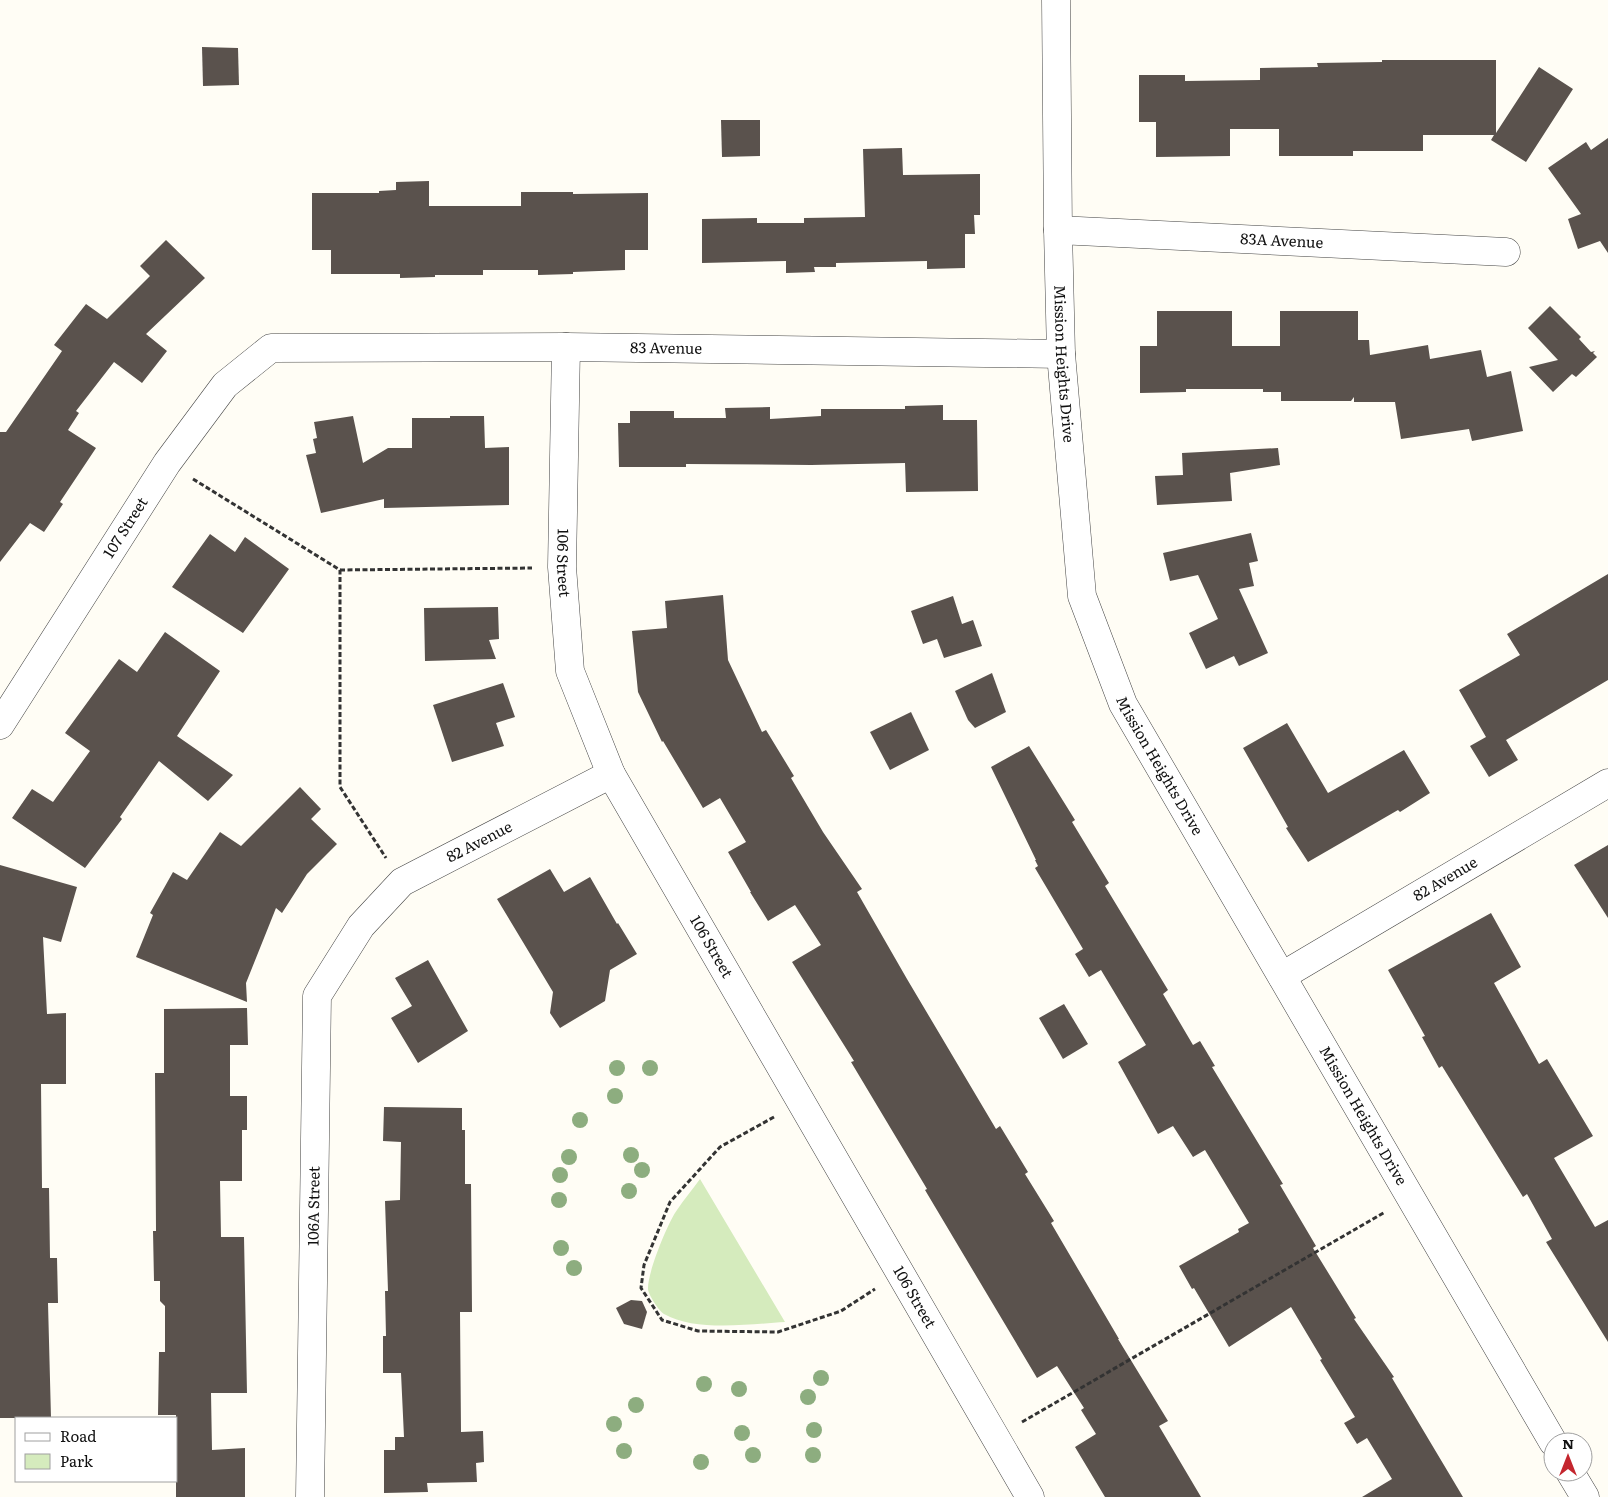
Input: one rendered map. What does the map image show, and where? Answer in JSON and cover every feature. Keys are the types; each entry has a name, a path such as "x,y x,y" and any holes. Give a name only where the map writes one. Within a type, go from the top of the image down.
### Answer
{"street":[{"name":"Mission Heights Drive","path":"1056,0 1061,354 1082,596 1123,704 1547,1432"},
{"name":"83A Avenue","path":"1058,230 1506,252"},
{"name":"83 Avenue","path":"271,348 566,347 1061,354"},
{"name":"106 Street","path":"566,347 562,567 570,671 611,774 1030,1497"},
{"name":"107 Street","path":"0,725 167,463 225,385 271,348"},
{"name":"82 Avenue","path":"361,926 402,882 611,774"},
{"name":"82 Avenue","path":"1282,976 1608,783"},
{"name":"106A Street","path":"310,1497 317,996 361,926"},
{"path":"1576,1482 1585,1497"}],"path":[{"path":"167,463 340,570 562,567"},
{"path":"340,570 340,787 402,882"},
{"path":"800,1102 720,1146 670,1202 644,1265 641,1288 662,1320 698,1331 778,1332 841,1311 900,1273"},
{"path":"995,1437 1411,1197"}],"green space":[{"path":"700,1179 785,1322 723,1326 707,1325 677,1320 659,1310 648,1291 654,1261 673,1216"}],"building":[{"path":"202,47 238,48 239,85 203,86"},
{"path":"1382,60 1496,60 1496,133 1539,67 1573,89 1526,162 1491,140 1494,135 1423,135 1423,151 1353,151 1353,156 1279,156 1279,129 1230,129 1230,156 1156,157 1156,122 1139,122 1139,75 1185,75 1185,81 1260,80 1260,68 1318,67 1317,63 1382,62"},
{"path":"721,120 760,120 760,156 722,157"},
{"path":"1608,138 1608,253 1600,241 1578,249 1568,219 1581,214 1548,168 1586,142 1591,150"},
{"path":"902,148 903,175 980,174 980,215 974,215 975,234 965,234 965,268 927,269 927,261 836,263 836,267 814,267 815,272 786,273 786,261 702,263 702,219 757,218 757,223 804,223 804,218 865,217 863,149"},
{"path":"429,181 429,206 521,206 521,192 573,192 573,194 648,193 648,250 625,250 625,270 538,275 538,270 483,270 483,275 435,275 435,277 400,278 400,274 331,274 331,250 312,250 312,193 379,193 379,191 396,190 396,182"},
{"path":"166,240 205,278 146,334 167,351 142,383 114,362 76,411 79,413 68,430 96,448 60,502 63,504 44,532 30,523 0,562 0,432 6,432 62,351 54,345 86,304 107,319 150,276 140,266"},
{"path":"1550,306 1581,337 1579,339 1591,352 1595,351 1593,353 1597,357 1576,377 1572,374 1553,392 1529,367 1558,360 1528,328"},
{"path":"1157,311 1232,311 1232,346 1280,346 1280,311 1358,311 1358,340 1369,340 1370,355 1428,345 1430,359 1481,350 1487,377 1511,371 1523,431 1472,441 1469,429 1401,439 1395,402 1354,402 1354,397 1351,401 1281,401 1281,392 1263,392 1263,389 1186,389 1186,392 1140,393 1140,346 1157,346"},
{"path":"943,405 943,420 977,420 978,491 906,492 905,463 811,465 686,464 686,467 619,467 618,423 630,423 630,411 674,411 674,418 726,418 725,408 770,407 770,419 821,416 821,409 905,409 905,406"},
{"path":"353,416 363,463 388,448 412,448 412,418 484,416 485,448 509,447 509,505 384,508 384,499 321,513 306,455 316,453 313,439 317,438 314,422"},
{"path":"1278,448 1280,465 1230,473 1232,501 1157,505 1155,476 1183,475 1182,453"},
{"path":"1251,533 1258,561 1249,563 1254,586 1239,589 1268,653 1239,666 1234,656 1206,669 1189,633 1218,619 1198,575 1170,581 1163,553"},
{"path":"210,534 235,552 245,537 289,569 243,633 172,587"},
{"path":"1608,574 1608,680 1506,740 1518,760 1489,777 1470,746 1486,737 1459,690 1520,655 1507,634"},
{"path":"723,595 728,660 762,732 766,730 794,776 791,778 823,832 862,889 857,892 996,1129 1000,1126 1028,1172 1025,1174 1054,1221 1051,1223 1168,1421 1159,1426 1201,1497 1105,1497 1075,1447 1096,1434 1081,1410 1084,1408 1057,1366 1037,1378 851,1062 854,1061 792,962 821,945 795,905 768,921 728,852 746,842 720,798 703,808 662,742 638,692 632,631 667,628 665,601"},
{"path":"953,596 962,624 973,620 982,646 944,658 937,639 923,644 911,611"},
{"path":"498,607 499,639 489,640 496,659 425,661 424,608"},
{"path":"165,632 220,671 177,736 233,775 208,801 159,761 120,817 122,819 85,868 12,818 32,789 53,802 90,751 65,733 119,659 137,672"},
{"path":"992,673 1006,712 975,728 968,720 955,691"},
{"path":"503,683 515,717 496,723 504,746 452,762 433,705"},
{"path":"911,712 929,750 890,770 870,732"},
{"path":"1287,723 1328,793 1404,750 1430,793 1400,812 1398,810 1308,862 1286,828 1288,827 1243,748"},
{"path":"1029,746 1075,820 1072,822 1109,883 1105,886 1168,990 1163,994 1193,1045 1200,1041 1215,1066 1212,1067 1283,1184 1280,1185 1316,1246 1313,1248 1356,1318 1354,1319 1394,1377 1392,1378 1463,1497 1362,1497 1392,1479 1367,1438 1357,1444 1344,1423 1355,1417 1320,1360 1322,1359 1291,1307 1229,1347 1194,1288 1192,1289 1179,1266 1239,1232 1238,1229 1249,1223 1205,1150 1193,1157 1173,1126 1158,1134 1118,1062 1146,1045 1101,970 1089,977 1075,954 1083,949 1035,868 1038,866 1036,860 991,767"},
{"path":"300,787 321,809 311,819 337,844 307,874 282,913 276,908 246,983 247,1002 136,957 153,915 150,913 173,872 187,880 220,832 241,846"},
{"path":"1608,845 1608,918 1574,865"},
{"path":"0,865 77,887 61,942 43,937 47,1014 66,1013 66,1084 41,1084 42,1188 49,1188 50,1258 57,1258 58,1303 48,1303 51,1417 0,1418"},
{"path":"550,869 564,892 590,877 637,954 610,970 605,1001 560,1028 550,1013 553,992 497,899"},
{"path":"1491,913 1521,967 1494,983 1539,1064 1547,1059 1593,1136 1554,1158 1595,1227 1608,1220 1608,1342 1546,1242 1552,1239 1527,1194 1523,1197 1442,1066 1439,1068 1422,1037 1425,1036 1388,970"},
{"path":"428,960 468,1031 418,1063 391,1018 412,1006 395,978"},
{"path":"1064,1004 1088,1044 1063,1059 1039,1018"},
{"path":"247,1008 248,1045 230,1045 230,1096 247,1096 247,1130 242,1130 242,1181 220,1181 221,1237 244,1237 247,1393 211,1393 212,1450 245,1448 245,1497 176,1497 176,1482 178,1482 178,1417 176,1415 158,1415 159,1352 165,1352 165,1306 160,1301 160,1281 154,1281 153,1231 156,1231 155,1073 164,1073 164,1009"},
{"path":"384,1107 462,1108 462,1130 465,1130 465,1184 471,1184 472,1312 460,1312 461,1432 483,1431 484,1462 476,1463 477,1482 427,1483 428,1492 384,1493 384,1450 395,1450 395,1437 404,1437 401,1373 383,1373 383,1336 386,1336 385,1291 388,1291 385,1201 400,1200 401,1142 383,1141"},
{"path":"631,1300 642,1301 647,1312 642,1329 624,1324 616,1308"}]}
